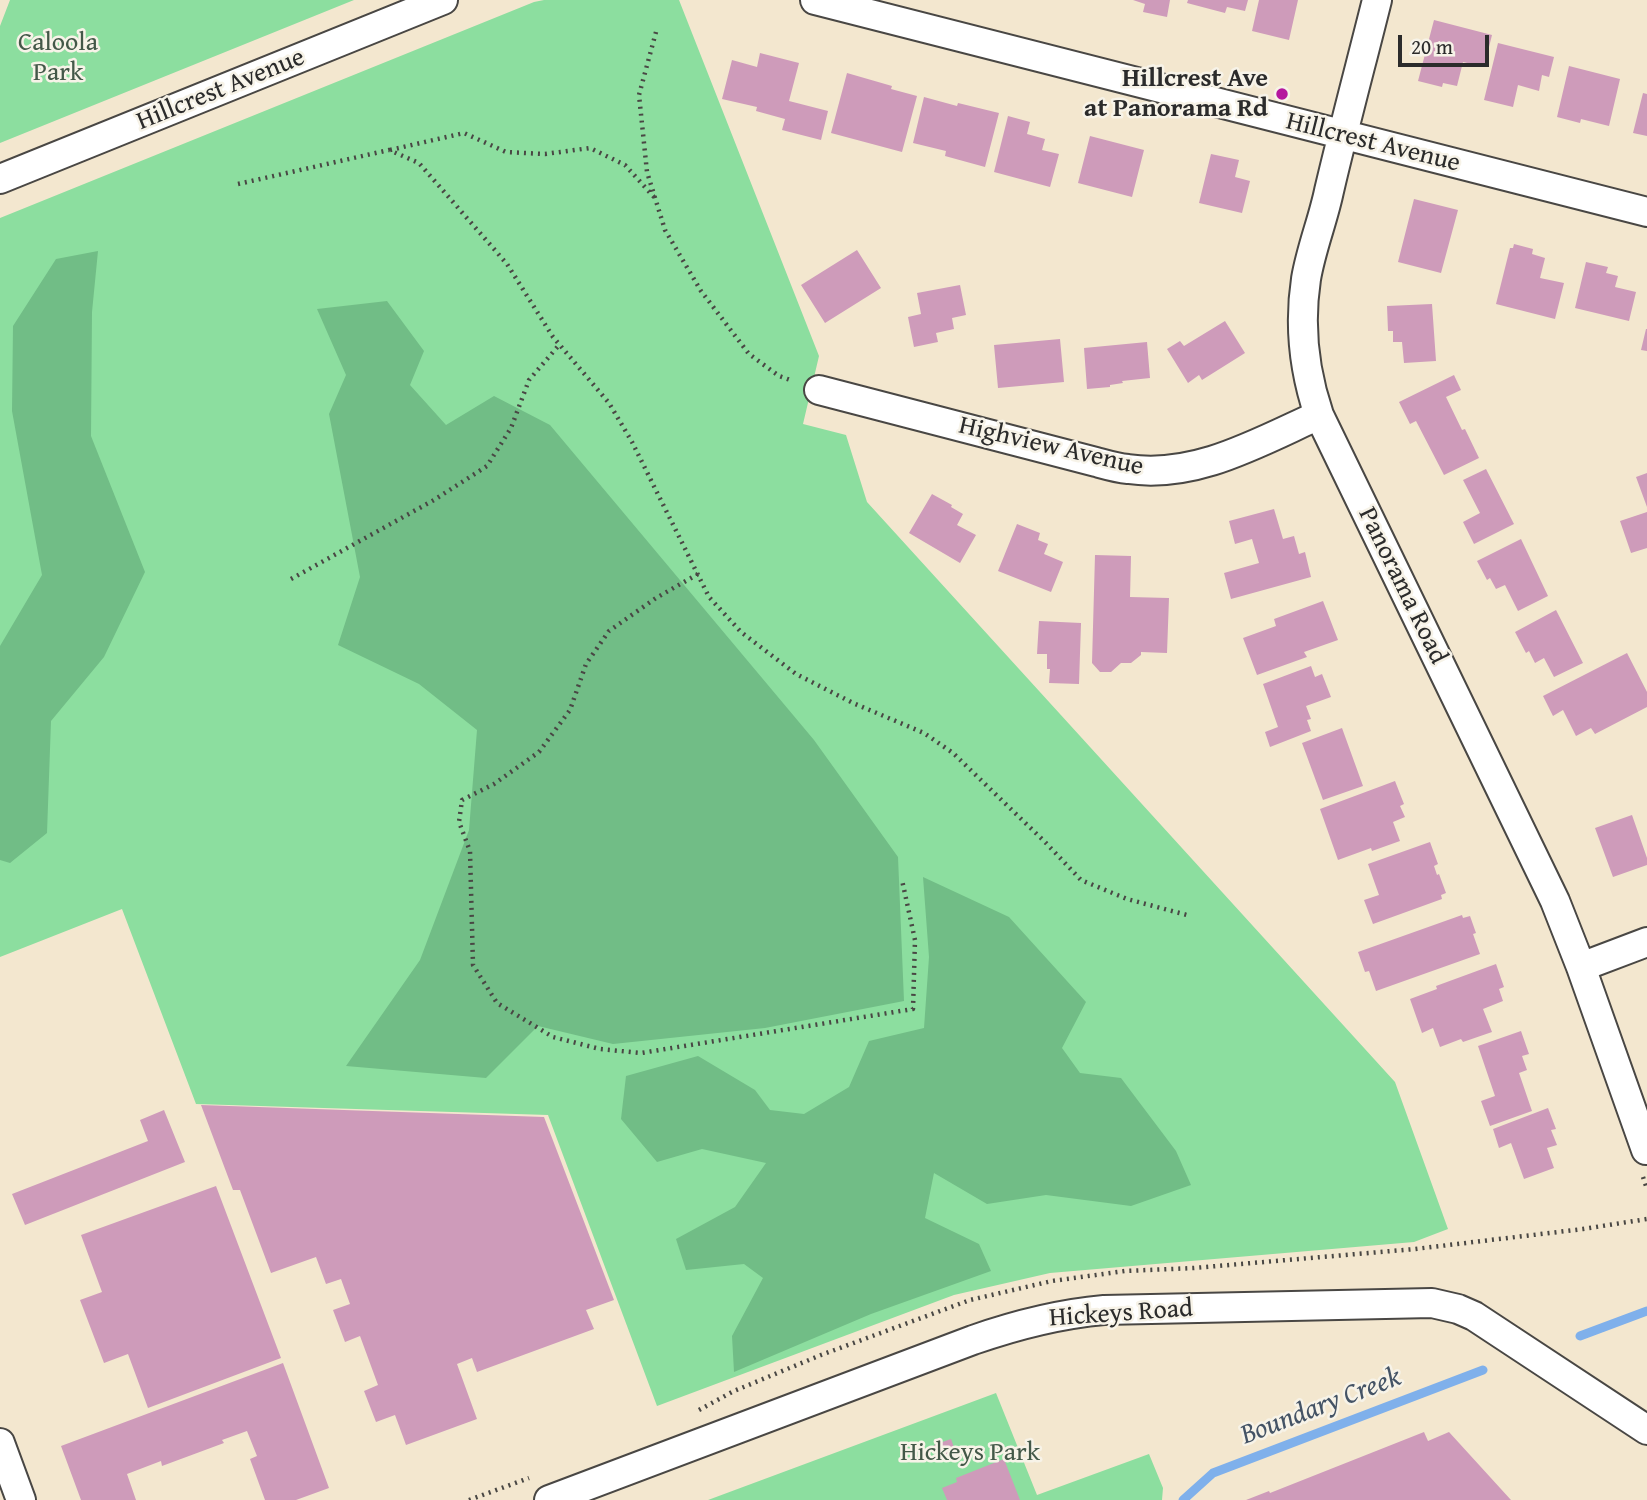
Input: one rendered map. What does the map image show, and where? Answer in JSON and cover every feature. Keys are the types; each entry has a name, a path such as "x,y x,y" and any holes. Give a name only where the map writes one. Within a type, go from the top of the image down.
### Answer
{"street":[{"name":"Hillcrest Avenue","path":"0,179 443,0"},
{"name":"Hillcrest Avenue","path":"815,0 1647,212"},
{"name":"Panorama Road","path":"1377,0 1307,276 1303,305 1305,360 1311,392 1319,415 1543,875 1581,967 1646,1150"},
{"name":"Highview Avenue","path":"819,390 1129,470 1177,468 1205,463 1319,415"},
{"path":"1581,967 1647,942"},
{"name":"Hickeys Road","path":"549,1500 981,1337 1039,1320 1104,1310 1433,1303 1474,1316 1647,1430"},
{"path":"0,1443 21,1500"}],"path":[{"path":"656,32 639,95 647,172 665,230 701,291 749,354 779,376 819,390"},
{"path":"237,184 464,133 506,152 545,154 590,148 625,165 655,198"},
{"path":"389,150 419,163 506,264 553,337 609,403 632,442 709,597 741,632 796,674 853,703 924,733 953,753 1081,880 1127,900 1187,915"},
{"path":"291,579 434,500 487,466 511,428 529,380 560,344"},
{"path":"698,574 656,598 609,631 586,664 570,709 539,752 494,784 462,800 459,821 470,851 473,965 497,1003 553,1037 600,1049 641,1054 913,1009 915,940 902,880"}],"green space":[{"name":"Caloola Park","path":"10,0 354,0 0,143 0,26"},
{"path":"544,0 679,0 819,356 803,424 846,435 867,502 1395,1082 1448,1229 1414,1242 1050,1273 954,1295 657,1406 548,1115 196,1104 122,909 0,957 0,218"},
{"path":"98,251 92,312 91,436 145,572 104,657 51,721 47,833 10,863 0,860 0,646 42,575 12,411 13,326 56,259"},
{"path":"387,301 424,351 410,385 446,425 494,396 550,425 814,740 898,857 904,1001 765,1028 613,1044 538,1026 486,1078 346,1066 420,960 469,830 477,730 419,684 338,645 360,577 329,414 346,375 317,309"},
{"path":"923,877 1009,917 1086,1002 1062,1048 1080,1073 1121,1078 1176,1151 1191,1185 1131,1206 1046,1195 987,1204 934,1173 925,1218 979,1244 991,1271 871,1314 734,1372 732,1336 763,1278 744,1264 686,1270 676,1239 735,1207 766,1163 702,1149 657,1162 621,1119 626,1076 698,1056 755,1090 770,1110 804,1114 849,1087 869,1041 924,1028 929,957"},
{"name":"Hickeys Park","path":"996,1393 1037,1495 1149,1454 1163,1488 1162,1500 708,1500"}],"building":[{"path":"1133,0 1170,0 1167,17 1143,12 1145,4"},
{"path":"1188,0 1248,0 1245,11 1227,7 1225,13 1187,3"},
{"path":"1259,0 1298,0 1289,40 1252,31"},
{"path":"1434,20 1492,35 1484,67 1463,62 1457,86 1443,83 1442,87 1418,81"},
{"path":"1498,43 1554,57 1549,77 1542,75 1539,91 1518,85 1513,107 1484,100"},
{"path":"760,53 799,63 789,101 828,111 821,140 782,130 785,119 756,111 757,107 722,99 732,60 757,67"},
{"path":"1569,66 1620,79 1609,126 1581,119 1580,123 1557,117"},
{"path":"847,73 917,96 902,152 831,133"},
{"path":"1643,93 1647,94 1647,136 1633,133"},
{"path":"924,97 999,113 985,167 945,156 946,151 913,143"},
{"path":"1008,116 1030,122 1027,134 1045,139 1042,150 1059,154 1050,187 994,172"},
{"path":"1090,136 1144,150 1132,197 1078,183"},
{"path":"1211,154 1239,160 1235,177 1250,181 1242,213 1199,203"},
{"path":"1414,199 1458,210 1441,273 1398,262"},
{"path":"1514,244 1533,249 1532,254 1545,258 1540,278 1564,283 1555,319 1496,304 1510,248 1513,248"},
{"path":"857,250 881,288 825,323 801,285"},
{"path":"1586,262 1608,267 1606,273 1618,276 1615,287 1636,292 1629,321 1575,308"},
{"path":"960,285 966,315 952,318 954,329 936,333 938,342 914,347 908,317 921,314 917,293"},
{"path":"1432,304 1436,361 1404,363 1402,342 1393,342 1393,331 1388,331 1387,306"},
{"path":"1225,321 1245,353 1202,380 1199,375 1188,383 1167,349 1180,341 1184,346"},
{"path":"1647,329 1647,351 1641,350"},
{"path":"1060,339 1064,382 998,388 994,345"},
{"path":"1147,342 1150,378 1087,389 1084,348"},
{"path":"1454,375 1461,390 1446,397 1479,458 1444,475 1416,421 1410,424 1399,402"},
{"path":"1486,469 1514,524 1474,544 1463,522 1480,513 1463,480"},
{"path":"1647,473 1647,507 1636,477"},
{"path":"932,494 963,514 957,525 976,535 960,563 909,533"},
{"path":"1274,509 1283,539 1294,536 1299,554 1305,552 1311,577 1231,599 1224,573 1259,563 1252,539 1235,544 1229,521"},
{"path":"1647,512 1647,548 1631,553 1620,521"},
{"path":"1017,524 1040,533 1038,540 1048,544 1044,554 1063,562 1051,592 998,571"},
{"path":"1521,539 1548,596 1518,611 1505,585 1496,589 1490,578 1487,580 1477,561"},
{"path":"1095,555 1131,556 1130,597 1169,598 1167,653 1141,652 1131,663 1121,663 1111,672 1100,672 1092,663"},
{"path":"1323,601 1338,640 1304,652 1307,657 1257,675 1243,638 1276,626 1274,619"},
{"path":"1556,610 1583,663 1554,677 1544,658 1535,663 1529,651 1526,653 1515,632"},
{"path":"1039,621 1081,623 1079,684 1049,683 1047,654 1037,654"},
{"path":"1627,653 1647,692 1647,707 1595,734 1591,728 1576,736 1563,710 1553,716 1543,696"},
{"path":"1311,666 1315,677 1322,674 1331,697 1306,706 1311,719 1307,720 1311,731 1270,747 1265,732 1278,727 1263,684"},
{"path":"1342,728 1363,786 1323,800 1302,743"},
{"path":"1395,781 1404,804 1400,806 1405,817 1393,822 1400,841 1338,860 1320,809"},
{"path":"1632,815 1647,865 1613,877 1595,828"},
{"path":"1430,842 1438,864 1434,866 1446,893 1441,895 1442,899 1373,924 1364,900 1379,895 1368,864"},
{"path":"1462,915 1463,918 1470,916 1480,954 1376,991 1358,952"},
{"path":"1496,964 1504,987 1499,989 1503,1001 1483,1009 1492,1032 1440,1047 1433,1028 1422,1033 1410,999 1437,989 1436,986"},
{"path":"1521,1031 1529,1054 1522,1056 1527,1070 1519,1073 1532,1111 1490,1126 1481,1101 1495,1096 1478,1046"},
{"path":"201,1105 544,1117 614,1300 586,1310 594,1329 477,1372 472,1358 457,1364 477,1419 406,1445 395,1415 376,1422 364,1391 378,1385 360,1336 345,1342 333,1310 350,1304 341,1279 326,1284 316,1257 271,1273 240,1190 233,1190"},
{"path":"1548,1108 1556,1129 1551,1130 1557,1145 1547,1148 1554,1168 1524,1179 1511,1143 1499,1148 1493,1129"},
{"path":"164,1110 185,1162 25,1225 12,1194 148,1141 140,1120"},
{"path":"216,1186 281,1358 148,1408 128,1354 104,1363 80,1300 102,1292 81,1235"},
{"path":"283,1363 329,1488 296,1500 265,1500 250,1459 257,1456 247,1431 222,1440 224,1443 162,1466 161,1461 127,1474 136,1500 81,1500 61,1446"},
{"path":"1424,1432 1428,1441 1449,1432 1511,1500 1246,1500 1269,1491 1270,1493"},
{"path":"951,1439 957,1456 940,1462 934,1445"},
{"path":"1004,1459 1020,1500 947,1500 942,1488 957,1482 956,1478"}],"waterway":[{"name":"Boundary Creek","path":"1580,1336 1647,1311"},
{"name":"Boundary Creek","path":"1183,1500 1213,1473 1483,1370"}],"place":[{"name":"Hillcrest Ave at Panorama Rd","path":"1282,94"}]}
